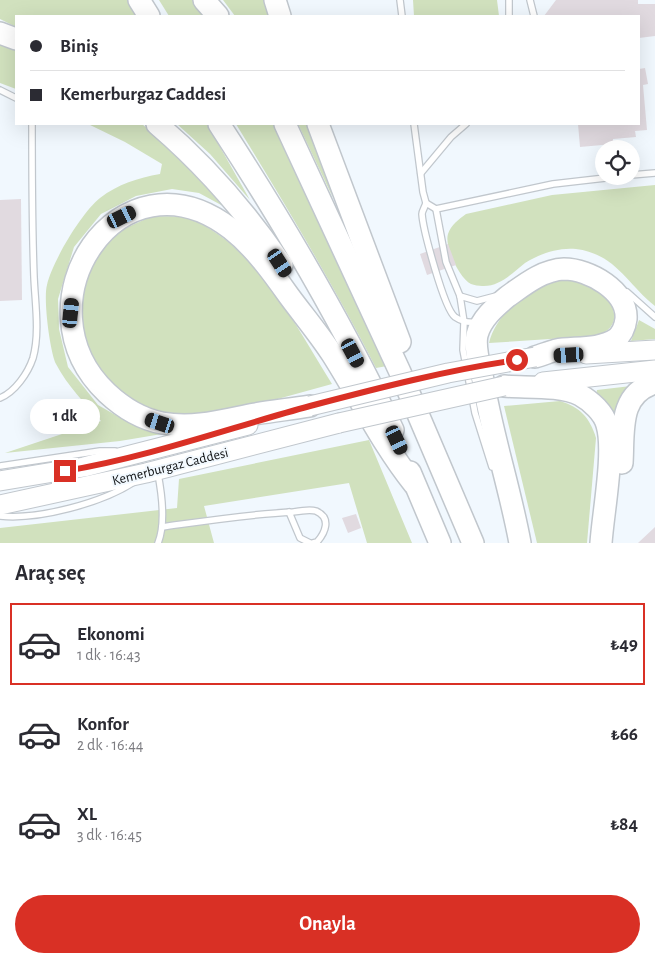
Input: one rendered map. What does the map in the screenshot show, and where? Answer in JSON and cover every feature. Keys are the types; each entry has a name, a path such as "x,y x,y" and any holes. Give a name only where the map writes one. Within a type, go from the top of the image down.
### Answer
{"highway":[{"path":"139,0 148,15"},
{"path":"204,0 217,15"},
{"path":"275,0 280,15"},
{"path":"0,33 15,39"},
{"path":"158,125 206,168 250,220 311,310 331,353"},
{"path":"220,125 274,212 331,312 390,425 440,543"},
{"path":"285,125 429,437 473,543"},
{"path":"318,125 429,418 429,437"},
{"path":"310,406 189,426 160,423 133,413 118,402 88,372 74,336 71,313 77,272 95,240 122,217 138,209 154,205 188,207 217,220 247,243 267,266 331,353 393,457 414,484"},
{"path":"515,537 489,416 477,336 473,322 525,284 539,276 563,269 578,270 592,276 614,291 624,306 626,321 625,327 615,339 595,346 556,351 535,357"},
{"path":"615,543 625,415 630,401 637,391 655,382"},
{"path":"504,386 554,389 579,394 603,416 607,424 609,453 601,543"}],"main road":[{"name":"Kemerburgaz Caddesi","path":"0,482 84,467 137,455 310,406 448,373 535,357 655,350"},
{"name":"Kemerburgaz Caddesi","path":"0,505 152,472 340,423 504,386 655,370"}],"lane":[{"path":"400,0 402,15"},
{"path":"509,0 509,15"},
{"path":"530,0 534,15"},
{"path":"0,90 15,98"},
{"path":"0,398 6,396 22,380 33,357 35,331 32,125"},
{"path":"414,125 422,192 426,203 436,210 446,262 473,322 464,350 475,413 494,474"},
{"path":"421,173 451,137 465,125"},
{"path":"640,174 655,173"},
{"path":"436,210 553,184 595,179"},
{"path":"426,203 422,213 434,265 447,306 454,316 473,322"},
{"path":"512,284 544,266 568,262"},
{"path":"620,284 636,302 655,317"},
{"path":"460,296 478,301 495,296 500,292"},
{"path":"0,466 100,451 122,451 137,455"},
{"path":"0,516 11,517 43,513 99,500 125,489 152,472 162,492 162,527 158,543"},
{"path":"162,527 289,512 314,510 322,515 326,521 327,528 317,542 311,543 300,538 289,512"},
{"path":"514,543 515,537"}],"green space":[{"path":"0,0 129,0 138,15 15,15 15,26 0,19"},
{"path":"159,0 195,0 208,15 168,15"},
{"path":"223,0 268,0 274,15 234,15"},
{"path":"413,0 497,0 499,15 414,15"},
{"path":"0,43 15,50 15,89 0,83"},
{"path":"90,125 143,125 188,164 223,206 199,193 172,189 136,196 101,214 74,247 58,299 59,329 68,367 98,405 133,425 168,433 120,441 5,453 101,421 71,387 56,364 51,348 46,292 50,275 61,251 93,205 107,193 121,185 160,174 162,164 125,142"},
{"path":"178,125 208,125 250,200 210,154"},
{"path":"237,125 277,125 387,366 376,368 308,244"},
{"path":"298,125 309,125 333,198"},
{"path":"655,185 655,306 611,263 590,252 563,249 549,252 525,263 500,282 488,286 471,284 466,281 457,269 450,254 447,239 449,231 466,214 552,195"},
{"path":"152,216 190,219 214,231 235,248 272,290 332,384 220,415 153,416 110,387 87,352 80,327 85,275 111,235"},
{"path":"564,278 582,281 593,286 608,299 614,316 613,324 607,331 596,336 489,343 492,333 503,315 518,300 545,283"},
{"path":"639,320 655,329 655,339 631,341"},
{"path":"631,386 618,423 596,395 597,390"},
{"path":"560,401 567,403 583,414 591,425 596,438 587,543 537,543 504,406"},
{"path":"369,440 412,543 367,543 349,483 204,506 214,543 0,543 0,528 177,508 179,479"}],"building":[{"path":"556,0 638,0 638,4 655,4 655,36 640,38 640,15 545,15"},
{"path":"645,68 648,84 643,85 647,130 635,131 636,137 595,140 595,146 580,147 578,125 640,125 640,69"},
{"path":"21,199 22,300 0,301 0,200"},
{"path":"448,244 456,265 427,275 420,254"},
{"path":"356,514 361,528 348,533 342,518"},
{"path":"655,527 655,543 638,543"}],"route":[{"path":"65,471 137,455 270,419 310,406 448,373 517,360"}]}
